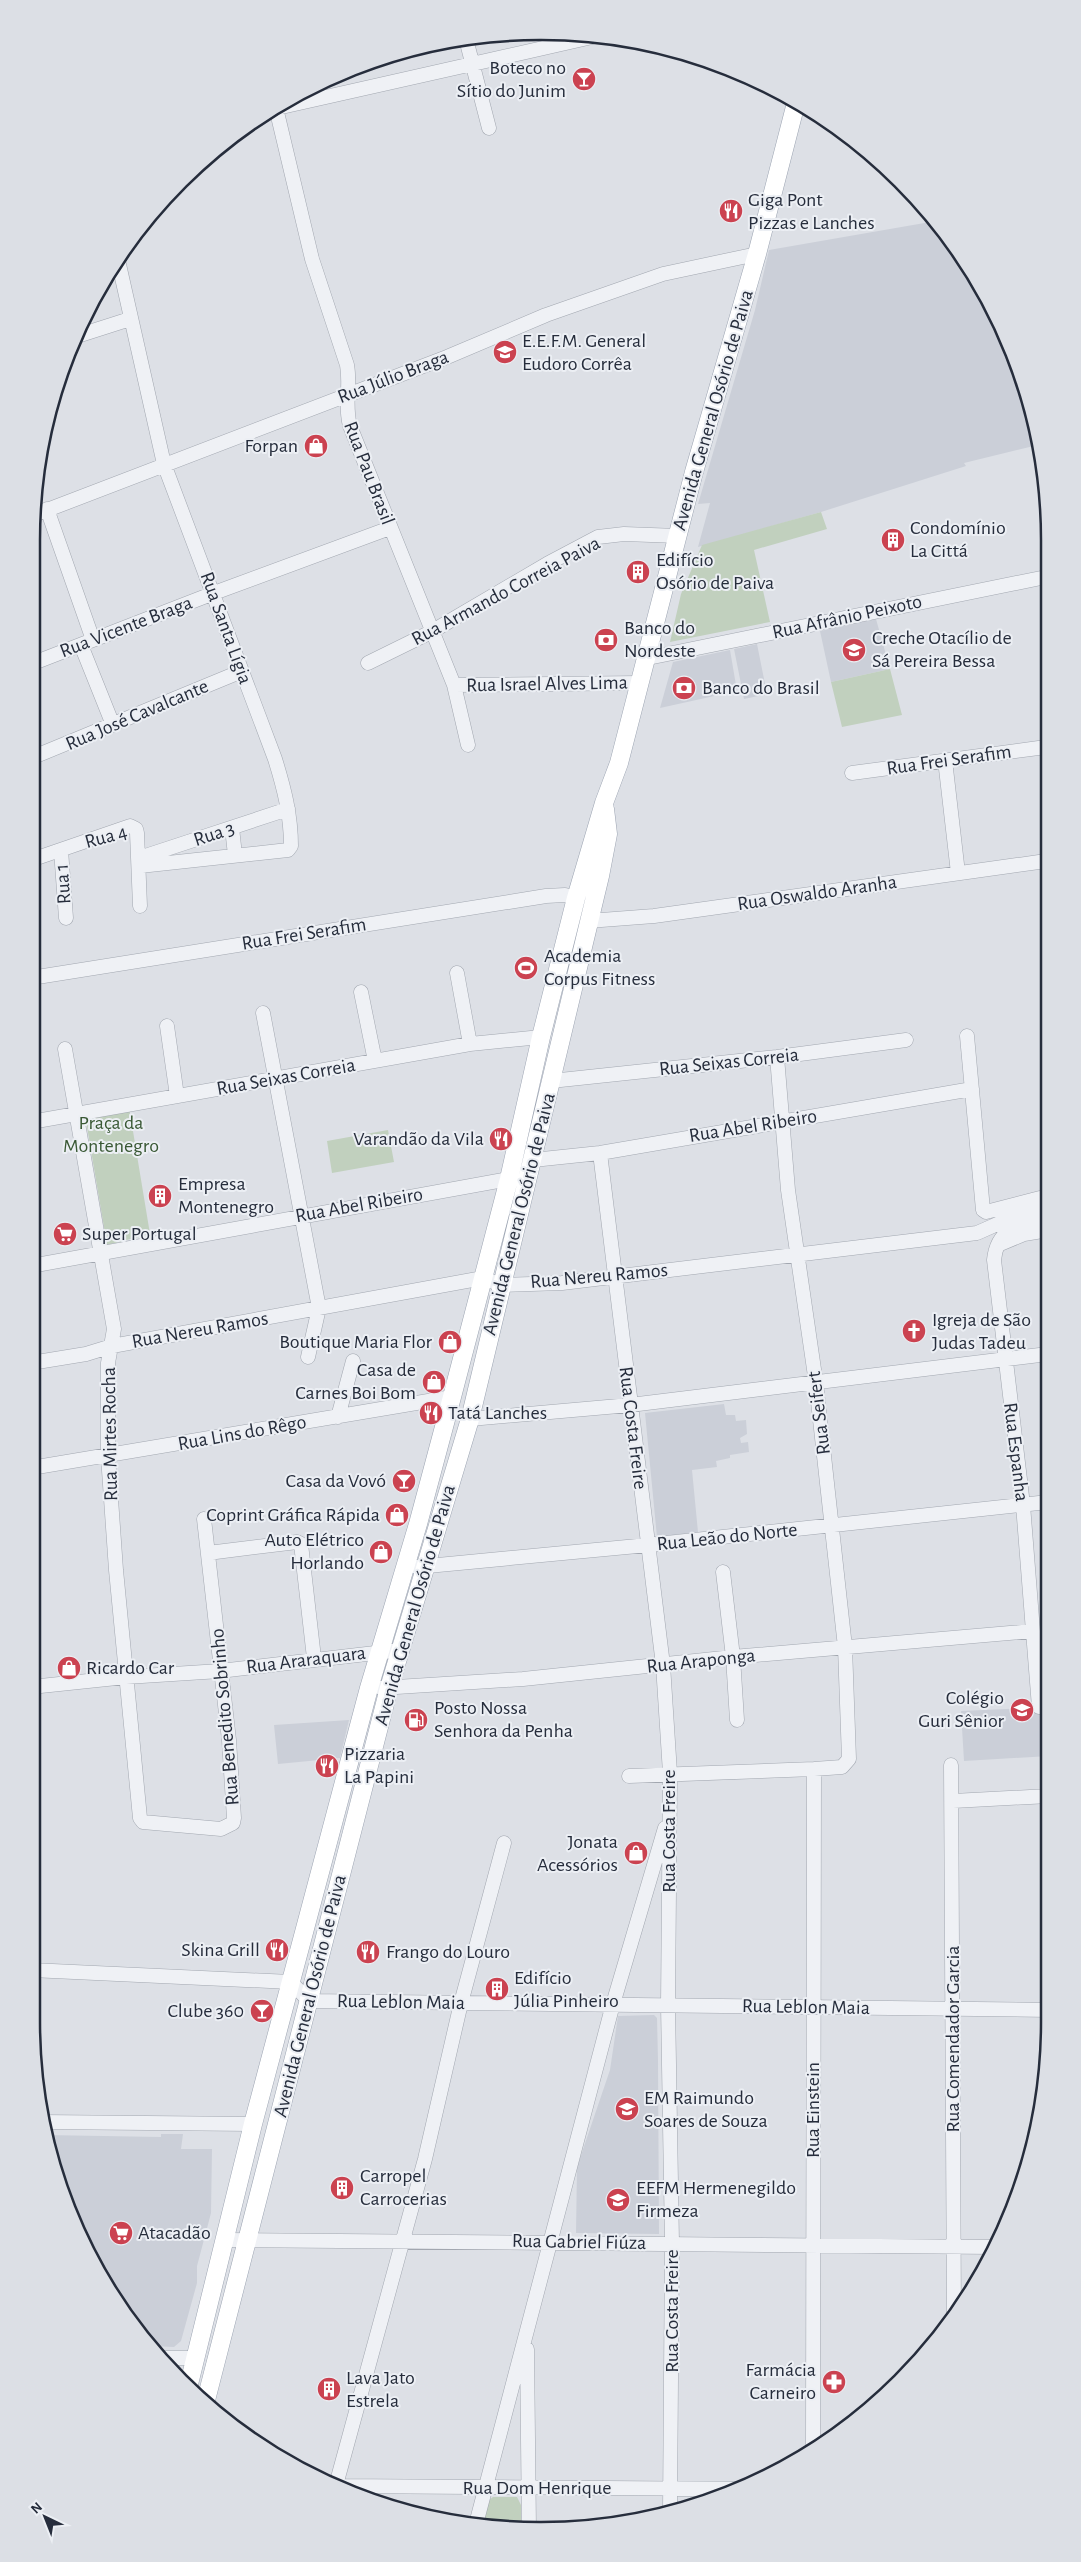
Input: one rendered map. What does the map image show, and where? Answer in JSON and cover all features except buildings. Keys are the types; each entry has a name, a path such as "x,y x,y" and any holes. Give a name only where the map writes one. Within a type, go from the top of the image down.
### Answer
{"main road":[{"name":"Avenida General Osório de Paiva","path":"190,2378 253,2124 378,1652 405,1568 509,1179 541,1037 576,898 604,803 619,763 648,658 694,472 758,254 795,109"},
{"name":"Avenida General Osório de Paiva","path":"207,2395 389,1688 470,1419 501,1285 533,1160 608,834 604,803"},
{"path":"346,1775 366,1778"}],"street":[{"path":"297,104 578,41"},
{"path":"467,45 489,128"},
{"name":"Rua Pau Brasil","path":"278,115 312,259 347,365 350,381 346,395 350,426 431,632 454,685 468,745"},
{"name":"Rua Júlio Braga","path":"41,511 447,357 546,315 663,274 758,254"},
{"name":"Rua Santa Lígia","path":"120,269 164,464 275,759 288,802 291,828 290,849 263,854 140,862"},
{"path":"85,333 130,319"},
{"path":"47,509 113,725"},
{"name":"Rua Vicente Braga","path":"40,661 214,593 390,528"},
{"name":"Rua Armando Correia Paiva","path":"368,663 431,632 546,564 598,537 624,534 678,536"},
{"name":"Rua Afrânio Peixoto","path":"648,658 1041,578"},
{"name":"Rua José Cavalcante","path":"40,754 242,671"},
{"name":"Rua Israel Alves Lima","path":"454,685 640,683"},
{"name":"Rua Frei Serafim","path":"852,773 1041,748"},
{"path":"945,760 958,873"},
{"name":"Rua 3","path":"140,862 288,809"},
{"name":"Rua 4","path":"40,857 130,826 136,829 137,833 140,862 140,906"},
{"path":"232,828 236,855"},
{"name":"Rua 1","path":"61,850 66,918"},
{"name":"Rua Oswaldo Aranha","path":"588,921 654,916 1041,862"},
{"name":"Rua Frei Serafim","path":"40,977 546,896 565,895 576,898"},
{"path":"457,973 470,1044"},
{"path":"361,992 375,1061"},
{"path":"263,1013 300,1216 319,1308 308,1357"},
{"path":"167,1026 177,1096"},
{"path":"967,1036 982,1207 986,1212 1041,1198"},
{"name":"Rua Seixas Correia","path":"40,1120 470,1044 541,1037"},
{"name":"Rua Seixas Correia","path":"551,1081 906,1040"},
{"name":"Rua Mirtes Rocha","path":"65,1048 114,1329 108,1363 108,1456 126,1677 142,1821"},
{"name":"Rua Seifert","path":"778,1056 788,1190 799,1254 816,1383 845,1647 849,1759 842,1767 814,1769"},
{"name":"Rua Abel Ribeiro","path":"533,1160 600,1153 972,1089"},
{"name":"Rua Costa Freire","path":"600,1153 663,1665 670,1774 668,2005 672,2243 670,2505"},
{"name":"Rua Abel Ribeiro","path":"40,1264 509,1179"},
{"name":"Rua Nereu Ramos","path":"40,1362 86,1354 112,1346 483,1278 501,1285 562,1282 977,1233 1041,1205"},
{"path":"995,1247 1010,1229 1041,1218"},
{"path":"995,1247 1024,1234 1041,1231"},
{"name":"Rua Espanha","path":"977,1233 986,1241 989,1267 996,1288"},
{"name":"Rua Espanha","path":"995,1247 996,1288 1022,1505 1039,1707"},
{"path":"470,1419 630,1405 1041,1355"},
{"path":"338,1417 353,1361"},
{"name":"Rua Lins do Rêgo","path":"40,1467 452,1397"},
{"name":"Rua Leão do Norte","path":"405,1568 648,1545 1041,1503"},
{"name":"Rua Benedito Sobrinho","path":"142,1821 221,1828 226,1828 234,1822 229,1740 204,1519"},
{"path":"208,1553 297,1542 301,1544 314,1658"},
{"path":"722,1572 733,1657 737,1720"},
{"name":"Rua Araponga","path":"369,1688 523,1679 733,1657 1032,1631"},
{"name":"Rua Araraquara","path":"40,1686 126,1677 220,1671 314,1658 401,1650"},
{"name":"Rua Comendador Garcia","path":"951,1765 953,1801 954,2304"},
{"path":"628,1776 814,1769"},
{"name":"Rua Einstein","path":"813,2442 814,1769"},
{"path":"953,1801 1041,1796"},
{"path":"478,2518 505,2408 527,2338 550,2242 613,2004 669,1815"},
{"path":"339,2479 425,2159 461,2003 504,1843"},
{"path":"660,1863 664,1867 659,1948 646,1948 634,1948 656,1867 660,1863"},
{"path":"40,1970 291,1982"},
{"name":"Rua Leblon Maia","path":"291,1982 309,2001 1041,2010"},
{"path":"51,2122 253,2124"},
{"name":"Rua Gabriel Fiúza","path":"224,2240 403,2240 987,2247"},
{"path":"527,2338 530,2410 529,2522"},
{"path":"170,2358 195,2358"},
{"name":"Rua Dom Henrique","path":"355,2486 719,2489"}],"shaded area":[{"path":"927,223 957,262 989,319 1003,349 1014,380 1024,411 1032,447 964,463 966,466 821,512 698,547 710,503 698,504 755,310 769,250"},
{"name":"Creche Otacílio de Sá Pereira Bessa","path":"876,619 890,669 831,682 820,631"},
{"path":"757,644 767,694 744,699 734,649"},
{"path":"730,650 737,691 660,708 673,662"},
{"path":"724,1404 726,1415 735,1415 736,1421 746,1420 747,1434 740,1438 741,1443 748,1442 749,1452 730,1455 730,1458 716,1461 717,1467 692,1470 698,1532 657,1537 645,1413"},
{"name":"Colégio Guri Sênior","path":"1041,1707 1041,1756 964,1761 961,1711"},
{"path":"349,1720 340,1758 278,1764 274,1725"},
{"path":"654,2015 657,2018 658,2060 659,2234 576,2233 577,2167 610,2070 618,2016"},
{"path":"161,2134 183,2134 181,2149 212,2149 211,2213 197,2266 197,2283 181,2341 174,2347 159,2346 124,2300 107,2272 78,2213 54,2135 161,2137"}],"green space":[{"path":"821,512 827,529 754,550 770,622 670,642 681,594 702,545"},
{"path":"890,669 902,715 842,727 831,682"},
{"name":"Praça da Montenegro","path":"129,1107 150,1234 107,1245 85,1115"},
{"path":"388,1130 394,1162 332,1173 327,1141"},
{"path":"493,2497 517,2497 521,2505 521,2521 484,2519 489,2500"}],"place":[{"name":"Boteco no Sítio do Junim","path":"584,79"},
{"name":"Giga Pont Pizzas e Lanches","path":"731,211"},
{"name":"E.E.F.M. General Eudoro Corrêa","path":"505,352"},
{"name":"Forpan","path":"316,446"},
{"name":"Condomínio La Cittá","path":"893,540"},
{"name":"Edifício Osório de Paiva","path":"638,572"},
{"name":"Banco do Nordeste","path":"606,640"},
{"name":"Creche Otacílio de Sá Pereira Bessa","path":"854,650"},
{"name":"Banco do Brasil","path":"684,688"},
{"name":"Academia Corpus Fitness","path":"526,968"},
{"name":"Varandão da Vila","path":"501,1139"},
{"name":"Empresa Montenegro","path":"160,1196"},
{"name":"Super Portugal","path":"65,1234"},
{"name":"Igreja de São Judas Tadeu","path":"914,1331"},
{"name":"Boutique Maria Flor","path":"450,1342"},
{"name":"Casa de Carnes Boi Bom","path":"434,1382"},
{"name":"Tatá Lanches","path":"431,1413"},
{"name":"Casa da Vovó","path":"404,1481"},
{"name":"Coprint Gráfica Rápida","path":"397,1515"},
{"name":"Auto Elétrico Horlando","path":"381,1552"},
{"name":"Ricardo Car","path":"69,1668"},
{"name":"Colégio Guri Sênior","path":"1022,1710"},
{"name":"Posto Nossa Senhora da Penha","path":"416,1720"},
{"name":"Pizzaria La Papini","path":"327,1766"},
{"name":"Jonata Acessórios","path":"636,1853"},
{"name":"Skina Grill","path":"277,1950"},
{"name":"Frango do Louro","path":"368,1952"},
{"name":"Edifício Júlia Pinheiro","path":"497,1989"},
{"name":"Clube 360","path":"262,2011"},
{"name":"EM Raimundo Soares de Souza","path":"627,2109"},
{"name":"Carropel Carrocerias","path":"342,2188"},
{"name":"EEFM Hermenegildo Firmeza","path":"618,2200"},
{"name":"Atacadão","path":"121,2233"},
{"name":"Farmácia Carneiro","path":"834,2382"},
{"name":"Lava Jato Estrela","path":"329,2389"}]}
